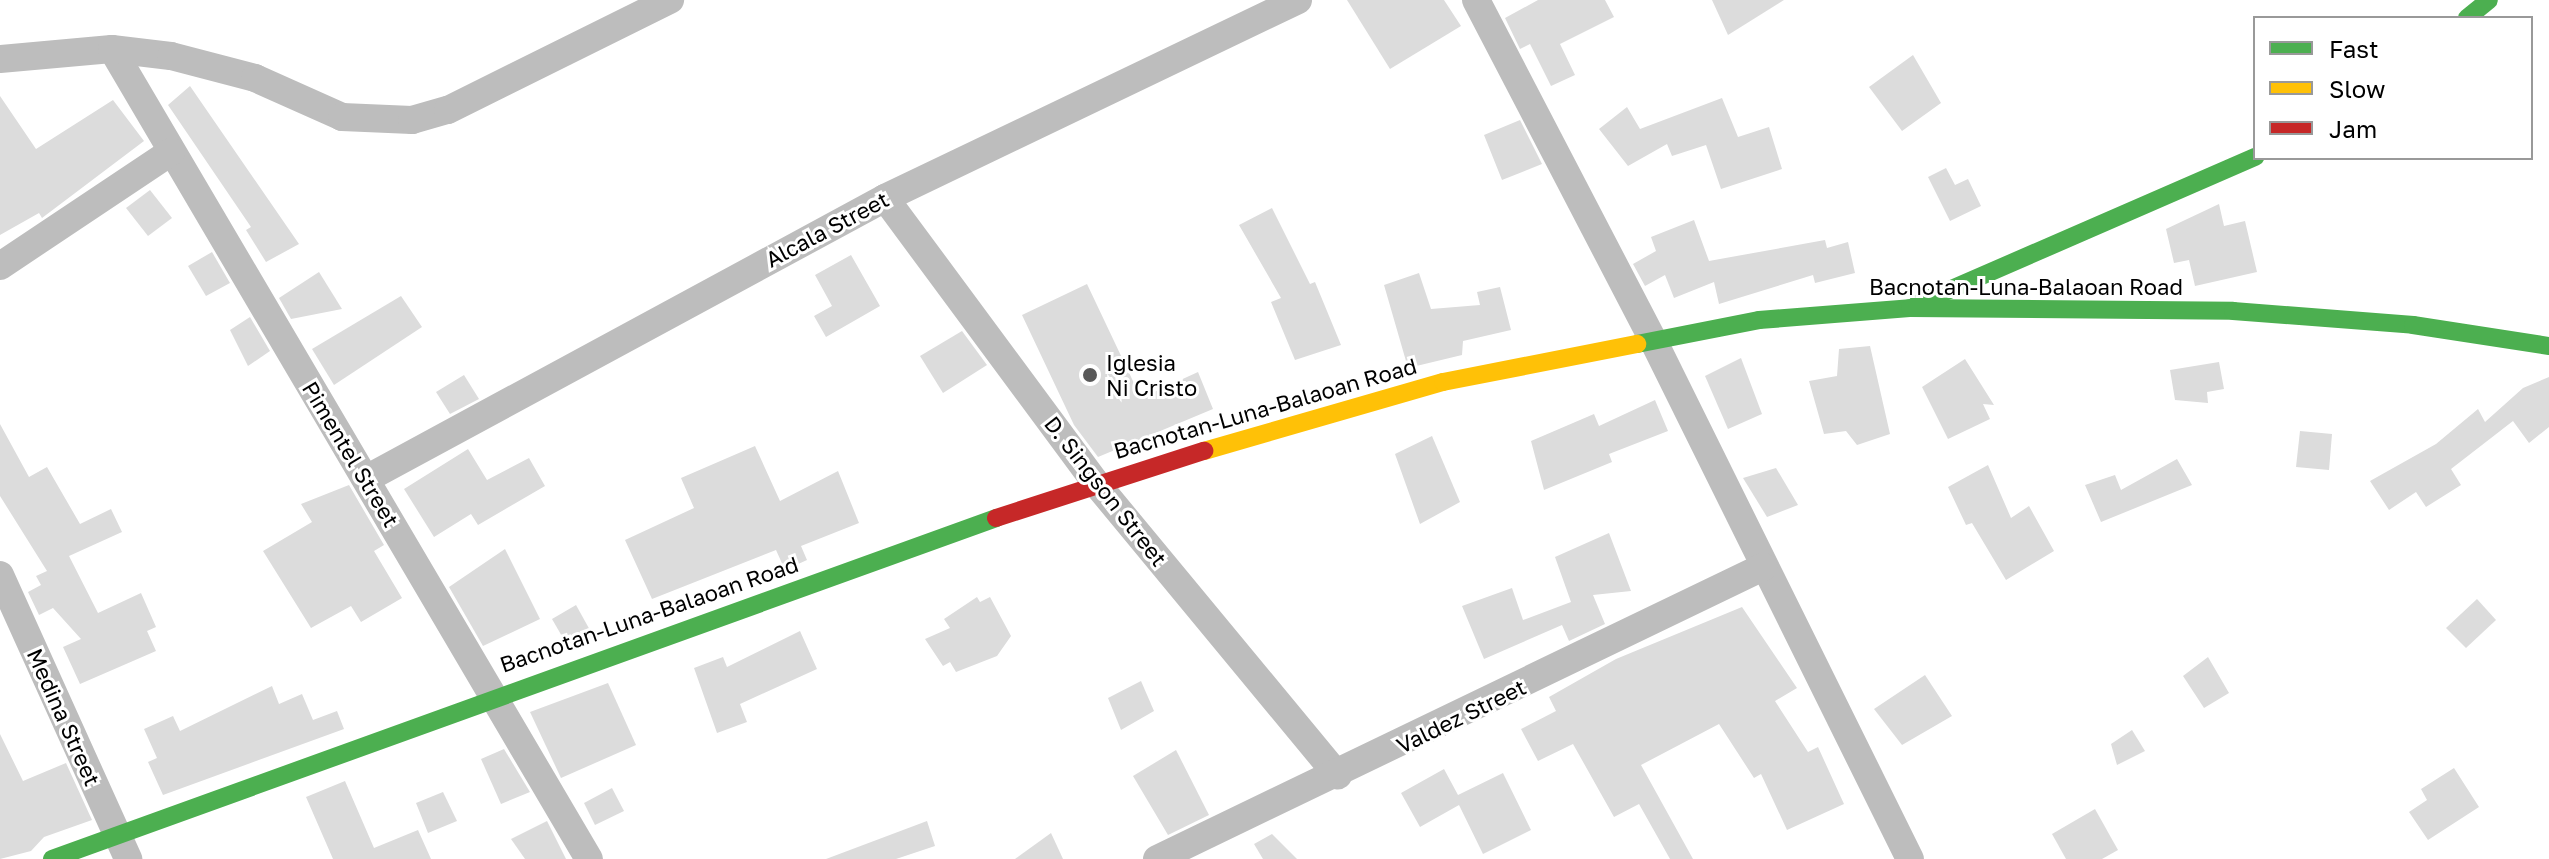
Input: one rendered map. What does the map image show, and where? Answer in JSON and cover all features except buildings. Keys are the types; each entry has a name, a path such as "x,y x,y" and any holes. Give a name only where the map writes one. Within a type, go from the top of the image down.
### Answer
{"main road":[{"path":"2469,16 2489,0"},
{"path":"1910,308 1993,266 2137,213 2253,158"},
{"name":"Bacnotan-Luna-Balaoan Road","path":"52,859 123,847 496,694 1095,482 1443,382 1759,320 1910,308 2233,311 2413,325 2549,346"}],"street":[{"path":"0,59 112,49 215,65 342,117 412,120 448,110 670,0"},
{"name":"Alcala Street","path":"366,479 885,198 1298,0"},
{"path":"1476,0 1653,340 1910,859"},
{"name":"Pimentel Street","path":"112,49 496,694 589,859"},
{"path":"0,266 171,152"},
{"name":"D. Singson Street","path":"885,198 1095,482 1338,776"},
{"name":"Valdez Street","path":"1157,859 1338,776 1763,567"},
{"name":"Medina Street","path":"0,575 123,847"}],"traffic: fast":[{"path":"2469,16 2489,0"},
{"path":"1917,304 2253,158"},
{"path":"1637,344 1759,320 1910,308 2233,311 2413,325 2549,346"},
{"path":"52,859 996,518"}],"traffic: slow":[{"path":"1204,451 1443,382 1637,344"}],"traffic: jam":[{"path":"996,518 1204,451"}],"place":[{"name":"Iglesia Ni Cristo","path":"1090,375"}]}
